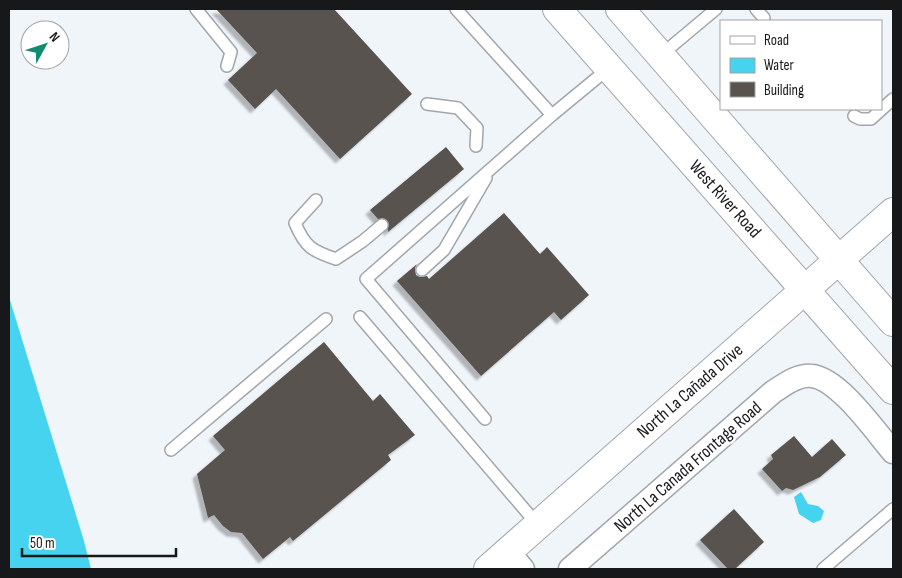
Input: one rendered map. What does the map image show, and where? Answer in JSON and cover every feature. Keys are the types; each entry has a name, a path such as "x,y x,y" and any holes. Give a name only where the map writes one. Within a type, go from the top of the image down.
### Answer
{"main road":[{"name":"West River Road","path":"557,9 806,289 893,390"},
{"path":"620,9 893,322"},
{"name":"North La Cañada Drive","path":"488,569 516,560 538,524 893,212"}],"street":[{"name":"North La Canada Frontage Road","path":"570,569 773,392 796,379 812,376 826,381 846,398 893,452"}],"lane":[{"path":"196,9 232,52 227,66"},
{"path":"456,9 552,115"},
{"path":"661,55 716,9"},
{"path":"756,9 764,18"},
{"path":"485,419 366,279 552,115 609,68"},
{"path":"882,109 893,99"},
{"path":"427,104 458,108 477,128 476,146"},
{"path":"854,116 860,119 871,119 881,110"},
{"path":"422,270 444,250 491,170"},
{"path":"316,200 295,223 302,240 316,252 336,259 364,241 382,225"},
{"path":"360,317 538,524"},
{"path":"171,450 326,319"},
{"path":"823,569 893,509"}],"water":[{"path":"9,297 84,541 91,569 9,569"},
{"path":"801,492 808,504 818,506 824,511 821,520 813,523 799,514 794,497"}],"building":[{"path":"216,9 334,9 412,94 340,159 276,89 255,109 228,80 257,53"},
{"path":"446,147 464,169 388,232 387,220 378,219 370,210"},
{"path":"504,213 540,254 547,247 589,295 561,320 554,312 481,376 397,281 417,264 415,268 416,275 420,277 427,276 429,279"},
{"path":"324,342 373,401 380,394 415,435 388,455 391,460 293,541 290,537 263,559 242,533 231,532 214,515 208,518 197,474 225,450 213,436"},
{"path":"794,436 812,457 832,439 846,455 820,477 793,490 786,488 782,491 762,469 773,459 771,455"},
{"path":"734,509 764,542 735,569 728,569 700,540"}]}
